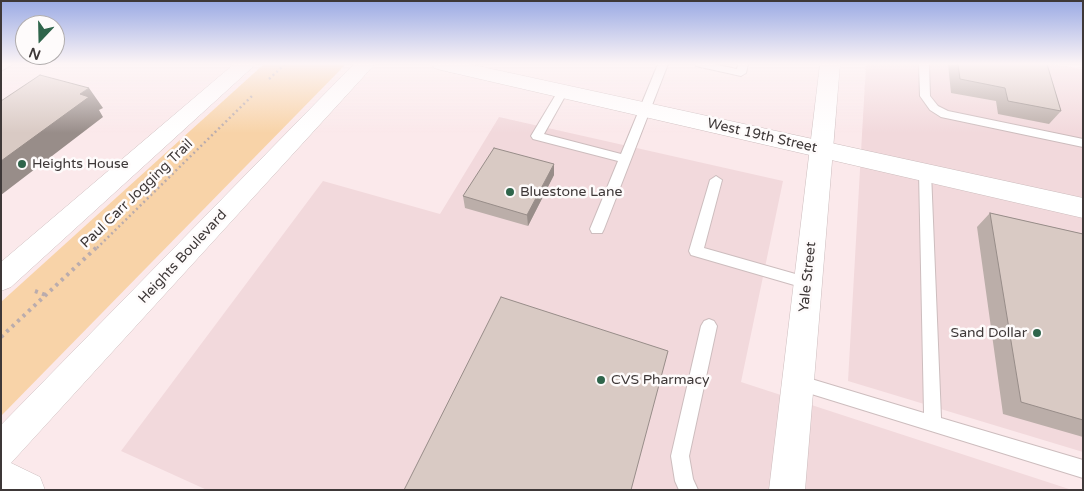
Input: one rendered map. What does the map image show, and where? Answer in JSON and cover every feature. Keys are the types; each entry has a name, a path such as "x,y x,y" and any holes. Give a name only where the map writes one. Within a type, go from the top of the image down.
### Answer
{"main road":[{"path":"1,279 220,87"},
{"name":"Heights Boulevard","path":"1,450 344,87"},
{"name":"West 19th Street","path":"545,87 1083,208"},
{"name":"Yale Street","path":"787,490 828,87"},
{"path":"1,477 28,490"}],"lane":[{"path":"597,229 653,87"},
{"path":"925,87 925,96 934,108 945,114 1083,143"},
{"path":"563,91 537,136 625,159"},
{"path":"925,172 933,424"},
{"path":"716,180 696,251 808,283"},
{"path":"689,490 684,481 680,456 709,326"},
{"path":"798,382 1083,469"}],"path":[{"name":"Paul Carr Jogging Trail","path":"1,337 109,236 257,91"}],"shaded area":[{"path":"239,87 324,87 1,416 1,302"},
{"path":"865,87 1083,87 1083,452 848,381"},
{"path":"499,117 783,181 741,382 1072,490 207,490 121,451 323,181 440,214"}],"building":[{"path":"22,87 89,88 80,94 89,97 1,161 1,101"},
{"path":"1000,87 1054,87 1061,111 1008,101 1005,88"},
{"name":"Bluestone Lane","path":"494,148 554,164 527,215 463,196"},
{"name":"Sand Dollar","path":"990,213 1083,234 1083,420 1021,402"},
{"name":"CVS Pharmacy","path":"501,297 668,351 631,490 404,490"}],"place":[{"name":"Heights House","path":"22,164"},
{"name":"Bluestone Lane","path":"510,192"},
{"name":"Sand Dollar","path":"1037,333"},
{"name":"CVS Pharmacy","path":"601,380"}]}
